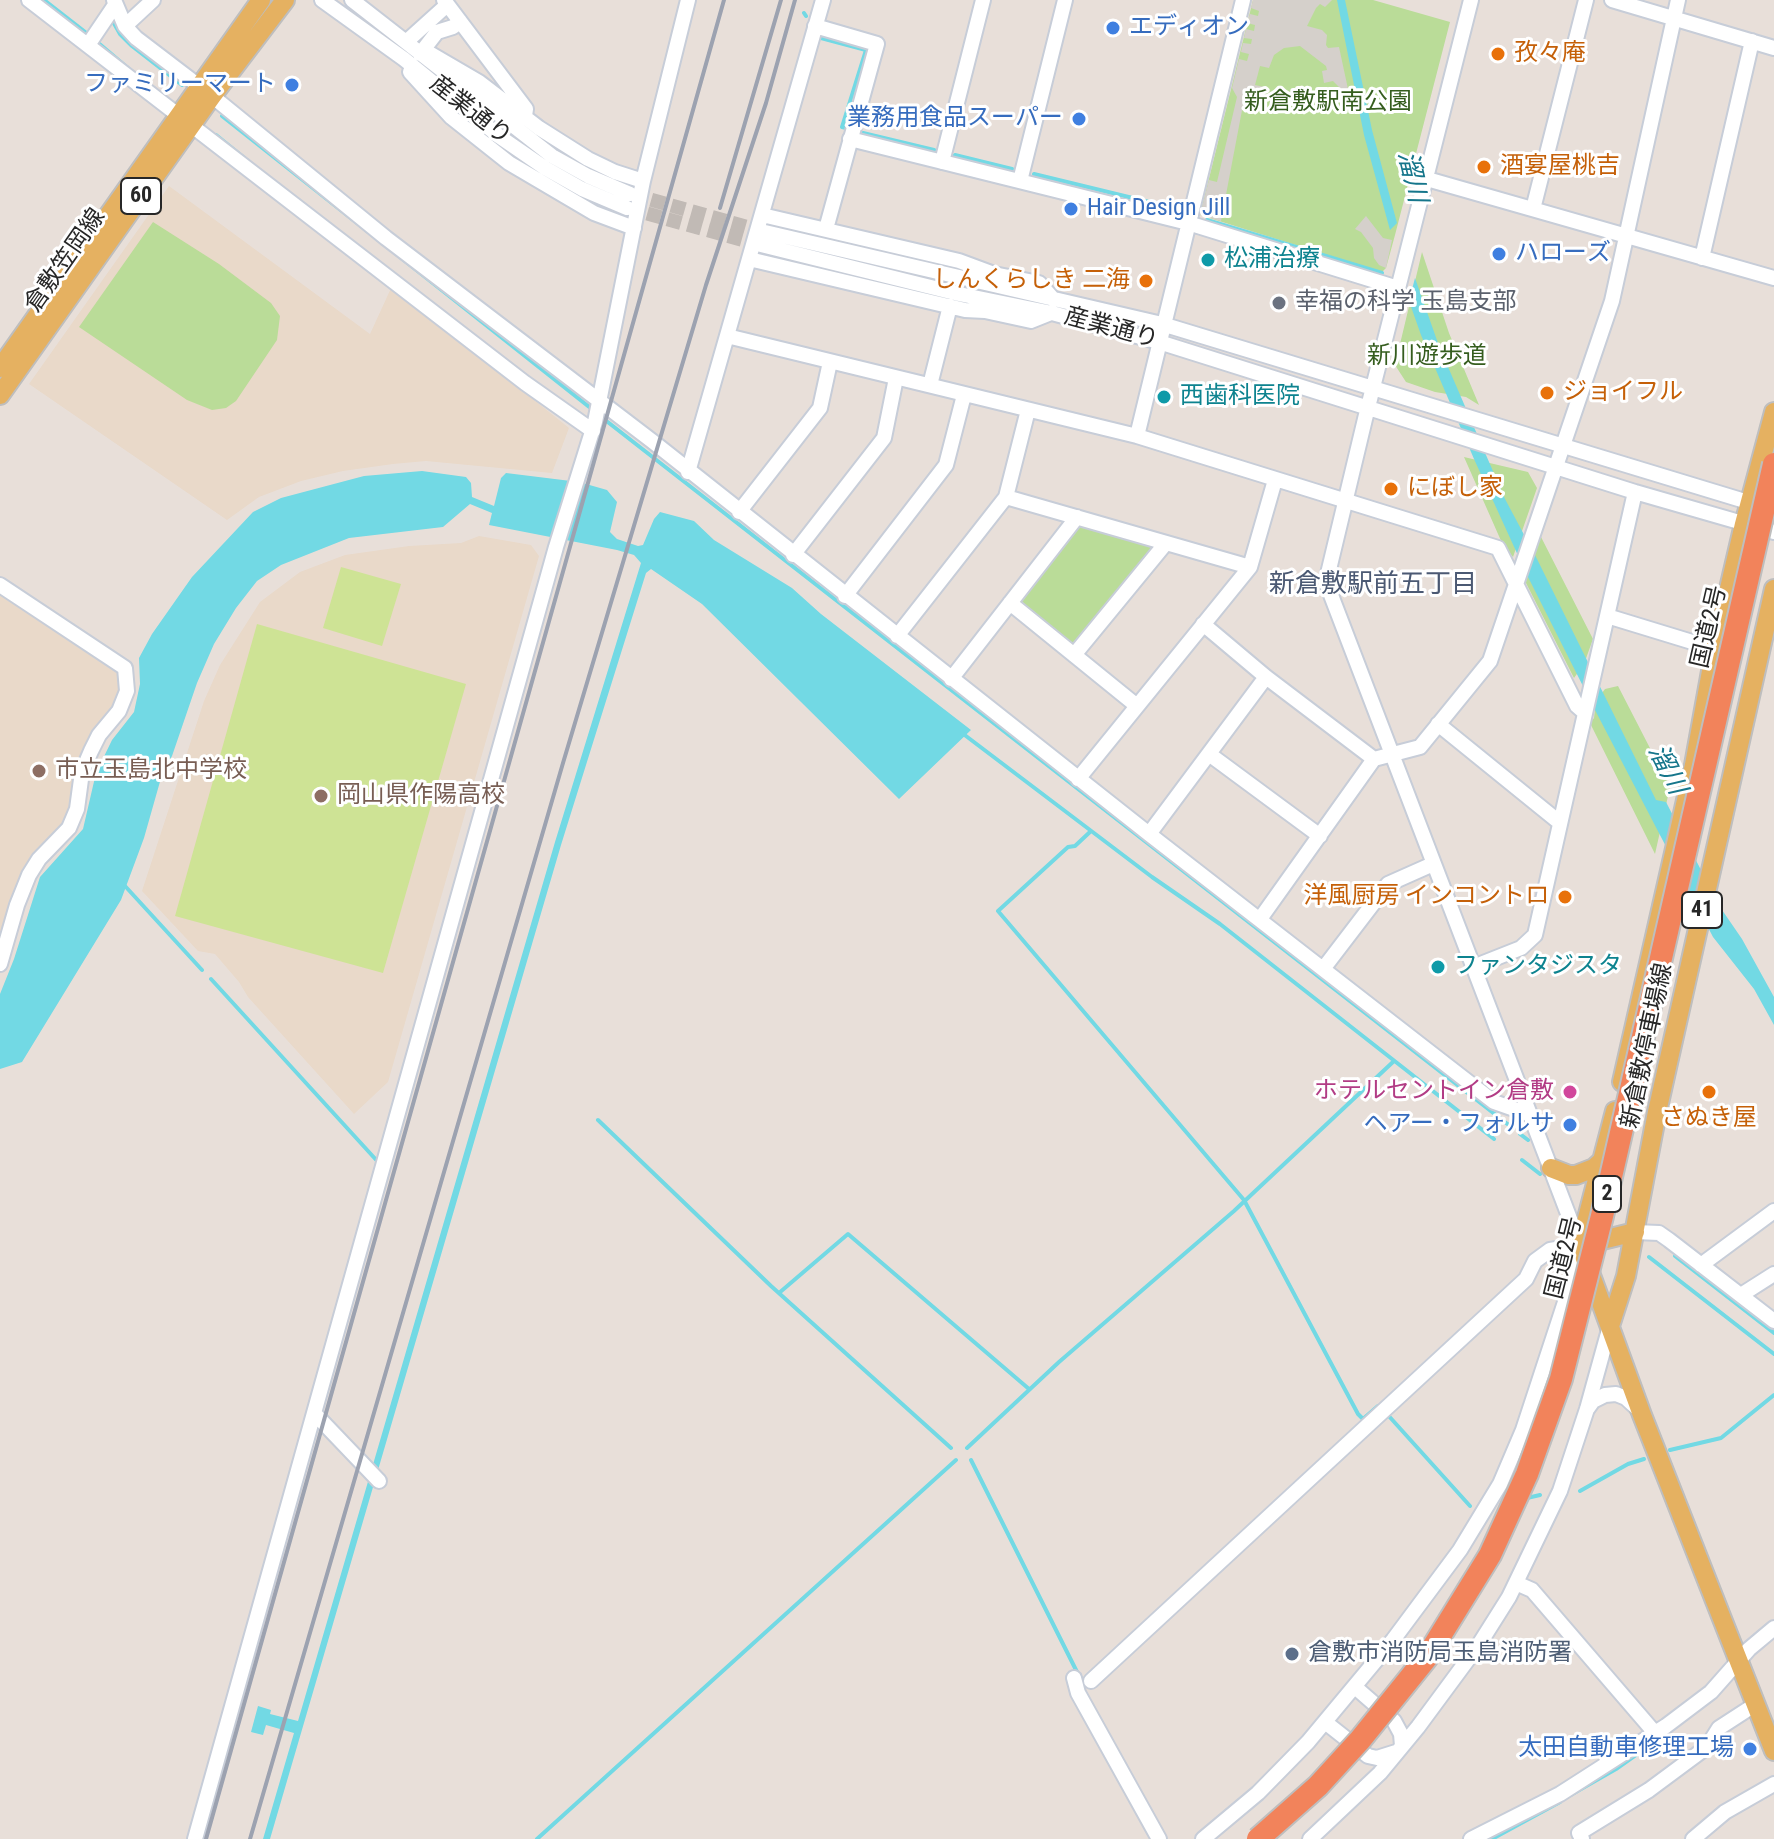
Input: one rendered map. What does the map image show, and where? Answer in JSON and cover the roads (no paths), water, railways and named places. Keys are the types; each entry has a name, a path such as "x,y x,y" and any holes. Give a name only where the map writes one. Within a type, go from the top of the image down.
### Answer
{"highway":[{"name":"国道2号","path":"1258,1839 1318,1786 1427,1657 1490,1555 1527,1474 1561,1379 1602,1216 1774,464"}],"main road":[{"name":"倉敷笠岡線","path":"207,92 261,0"},
{"name":"倉敷笠岡線","path":"0,368 207,92 285,0"},
{"name":"倉敷笠岡線","path":"0,395 186,121"},
{"name":"新倉敷停車場線","path":"1580,1245 1616,1108 1744,524 1774,412"},
{"name":"新倉敷停車場線","path":"1610,1326 1626,1276 1656,1118 1774,589"},
{"path":"1714,657 1750,691"},
{"path":"1681,818 1720,830"},
{"path":"1616,1108 1656,1118"},
{"path":"1551,1168 1576,1175 1594,1168 1604,1159"},
{"path":"1635,1232 1580,1245 1642,1415 1774,1751"}],"street":[{"path":"29,0 525,383 594,427"},
{"path":"125,26 153,0"},
{"name":"産業通り","path":"322,0 402,43 421,52 552,156 629,201 582,189 500,137 402,43 352,0"},
{"path":"195,1839 558,541 594,427 643,181 688,0"},
{"path":"688,472 823,0"},
{"path":"942,162 983,0"},
{"path":"1020,181 1065,0"},
{"path":"1137,436 1243,0"},
{"path":"1203,1839 1258,1793 1325,1722 1460,1550 1500,1484 1536,1396 1580,1245 1326,582 1471,0"},
{"path":"1533,209 1586,0"},
{"path":"1612,0 1774,48"},
{"path":"1260,919 1374,759 1420,747 1490,661 1612,301 1678,0"},
{"path":"525,117 526,109 446,2 402,43 451,117 509,163 594,213 634,228"},
{"path":"88,45 114,3"},
{"path":"114,3 125,26 136,38 386,238 1494,1102 1531,1115"},
{"path":"460,21 437,32 421,52 479,82 588,159 643,181"},
{"path":"815,26 877,44 826,229"},
{"path":"1702,258 1752,41"},
{"path":"850,139 1188,223 1398,288"},
{"path":"1427,179 1774,278"},
{"path":"749,259 950,306 1031,321 1053,307 1039,283 762,215"},
{"name":"産業通り","path":"763,239 1053,307 1162,324 1563,446"},
{"path":"930,385 950,306"},
{"name":"産業通り","path":"1053,307 1555,466"},
{"path":"727,336 1137,436 1498,548 1518,576 1577,706 1585,713"},
{"path":"739,512 820,408 830,362"},
{"path":"793,555 884,438 896,378"},
{"path":"845,596 946,465 964,395"},
{"path":"897,636 1006,497 1028,410"},
{"path":"1563,446 1774,509"},
{"path":"1555,466 1774,532"},
{"path":"1078,779 1250,567 1275,480"},
{"path":"1473,967 1521,948 1535,935 1635,492"},
{"path":"1006,497 1250,567"},
{"path":"951,679 1077,517"},
{"path":"1074,655 1166,543"},
{"path":"0,585 125,668 127,691 119,711 99,735 86,761 77,809 69,828 39,859 29,875 0,964"},
{"path":"1010,603 1137,706"},
{"path":"1607,616 1702,645 1714,657"},
{"path":"1203,624 1266,677 1374,759"},
{"path":"1149,834 1266,677"},
{"path":"1438,724 1559,822"},
{"path":"1209,754 1320,836"},
{"path":"1323,969 1388,884 1433,864"},
{"path":"1701,1265 1774,1211"},
{"path":"1635,1232 1659,1233 1774,1321"},
{"path":"1091,1681 1526,1279 1535,1261 1550,1250 1580,1245"},
{"path":"1741,1295 1774,1274"},
{"path":"1310,1839 1380,1773 1472,1655 1516,1583 1560,1491 1610,1326"},
{"path":"1587,1409 1593,1401 1616,1394 1626,1398 1642,1415"},
{"path":"314,1413 375,1477"},
{"path":"1516,1583 1532,1590 1655,1733"},
{"path":"1471,1839 1560,1794 1655,1733 1711,1692 1774,1628"},
{"path":"1074,1678 1078,1693 1159,1839"},
{"path":"1355,1687 1394,1721 1401,1734 1399,1749"},
{"path":"1582,1839 1579,1833 1649,1790 1707,1747 1719,1728 1756,1704"},
{"path":"1325,1722 1368,1756 1377,1758 1399,1749"},
{"path":"1693,1839 1725,1812 1774,1784"}],"water":[{"path":"1337,0 1345,0 1372,130 1397,223 1390,230 1364,135"},
{"path":"1415,278 1439,346 1505,499 1656,800 1666,802 1720,907 1742,939 1774,997 1774,1025 1754,989 1713,937 1526,573 1421,335 1409,301"},
{"path":"422,471 466,477 471,483 472,497 494,506 501,478 506,473 579,482 607,490 617,502 610,532 617,539 638,546 643,545 660,512 694,521 714,540 792,588 971,730 899,799 702,604 651,569 646,573 561,845 270,1839 263,1839 294,1733 266,1725 263,1735 251,1732 258,1706 271,1710 270,1714 298,1721 555,842 641,563 634,555 617,550 489,525 492,513 470,504 443,527 349,538 281,565 257,581 214,644 197,683 172,756 163,771 144,838 121,900 22,1062 0,1069 0,994 40,877 83,829 96,773 112,740 134,712 140,684 139,658 192,577 253,512 281,498 364,476"}],"waterway":[{"path":"44,0 89,35"},
{"path":"111,18 132,46 182,85"},
{"path":"821,38 866,50 842,127 846,128"},
{"path":"96,41 129,69"},
{"path":"222,116 593,410"},
{"path":"863,133 934,150"},
{"path":"216,135 248,161"},
{"path":"955,155 1012,169"},
{"path":"1034,174 1178,209"},
{"path":"1207,220 1382,273"},
{"path":"600,416 1510,1126"},
{"path":"962,733 1152,877 1220,924 1494,1139"},
{"path":"1091,831 1075,846 1068,847 998,911 1244,1200 1358,1414 1363,1419 1378,1406 1381,1408"},
{"path":"125,886 202,970"},
{"path":"211,979 379,1163"},
{"path":"967,1448 1059,1362 1234,1211 1394,1061"},
{"path":"598,1120 771,1286 951,1448"},
{"path":"1520,1134 1528,1140"},
{"path":"1522,1160 1540,1174"},
{"path":"779,1293 848,1234 1029,1389"},
{"path":"1675,1256 1774,1333"},
{"path":"1649,1257 1774,1354"},
{"path":"1670,1450 1721,1438 1774,1395"},
{"path":"1387,1414 1470,1506"},
{"path":"1580,1491 1628,1464 1644,1459"},
{"path":"537,1839 956,1460"},
{"path":"971,1460 1079,1676"},
{"path":"1527,1498 1540,1495"},
{"path":"1567,1797 1616,1769 1664,1735"},
{"path":"1492,1839 1560,1802"}],"tunnel":[{"path":"631,194 765,232"},
{"path":"627,208 761,245"}],"railway":[{"path":"206,1839 724,0"},
{"path":"720,208 781,0"},
{"path":"250,1839 563,763 795,0"}],"place":[{"name":"エディオン","path":"1113,28"},
{"name":"孜々庵","path":"1498,54"},
{"name":"ファミリーマート","path":"292,85"},
{"name":"業務用食品スーパー","path":"1079,119"},
{"name":"酒宴屋桃吉","path":"1484,167"},
{"name":"Hair Design Jill","path":"1071,209"},
{"name":"ハローズ","path":"1499,254"},
{"name":"松浦治療","path":"1208,260"},
{"name":"しんくらしき 二海","path":"1146,281"},
{"name":"幸福の科学 玉島支部","path":"1279,303"},
{"name":"ジョイフル","path":"1547,393"},
{"name":"西歯科医院","path":"1164,397"},
{"name":"にぼし家","path":"1391,489"},
{"name":"市立玉島北中学校","path":"39,771"},
{"name":"岡山県作陽高校","path":"321,796"},
{"name":"洋風厨房 インコントロ","path":"1565,897"},
{"name":"ファンタジスタ","path":"1438,967"},
{"name":"ホテルセントイン倉敷","path":"1570,1092"},
{"name":"さぬき屋","path":"1709,1092"},
{"name":"ヘアー・フォルサ","path":"1570,1125"},
{"name":"倉敷市消防局玉島消防署","path":"1292,1654"},
{"name":"太田自動車修理工場","path":"1750,1749"}],"district":[{"name":"新倉敷駅前五丁目","path":"1373,585"}],"park label":[{"name":"新倉敷駅南公園","path":"1328,103"},
{"name":"新川遊歩道","path":"1427,357"}],"water label":[{"name":"溜川","path":"1411,177"},
{"name":"溜川","path":"1666,770"}]}
